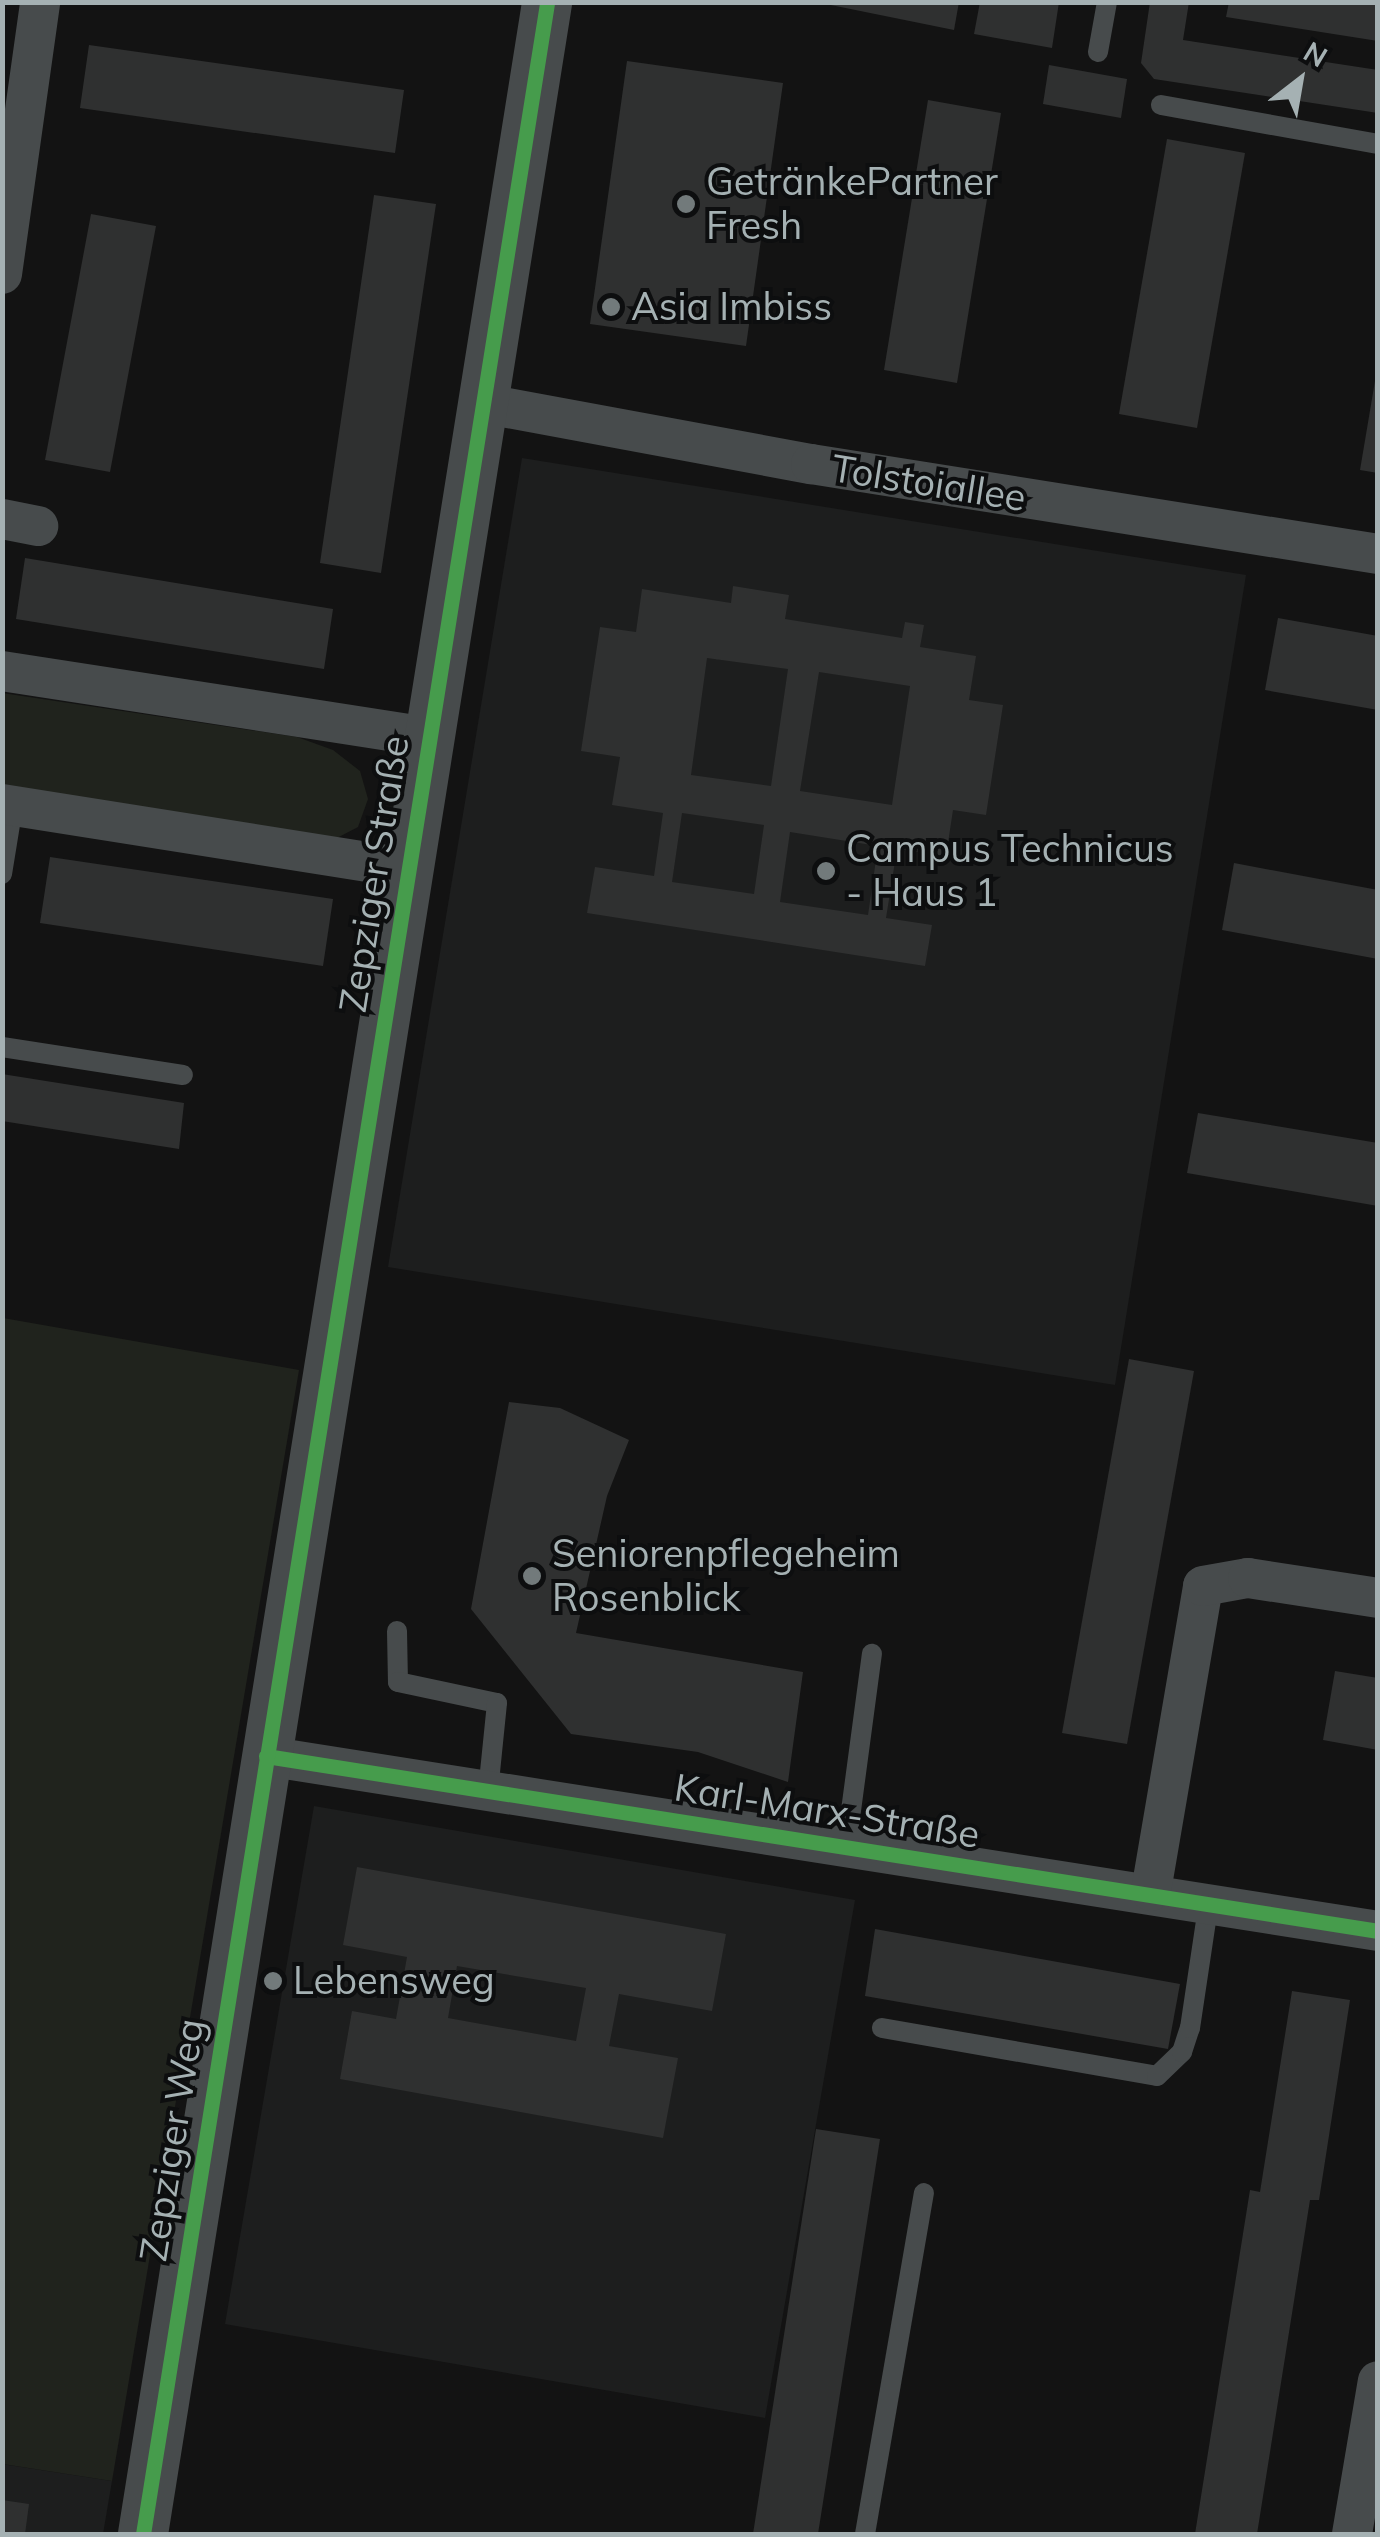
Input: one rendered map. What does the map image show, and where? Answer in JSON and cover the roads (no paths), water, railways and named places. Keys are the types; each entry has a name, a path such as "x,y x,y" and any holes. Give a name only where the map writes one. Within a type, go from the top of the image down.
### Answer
{"street":[{"path":"2,274 40,2"},
{"name":"Zepziger Straße","path":"266,1756 547,2"},
{"name":"Tolstoiallee","path":"481,403 812,464 1378,554"},
{"path":"2,670 428,737"},
{"path":"8,805 407,868"},
{"path":"1151,1891 1203,1586 1248,1578 1378,1598"},
{"name":"Karl-Marx-Straße","path":"266,1756 846,1848 1151,1891 1378,1931"},
{"name":"Zepziger Weg","path":"143,2534 266,1756"},
{"path":"1352,2534 1378,2381"}],"lane":[{"path":"1098,52 1106,2"},
{"path":"1161,105 1378,144"},
{"path":"2,874 8,805"},
{"path":"2,1047 183,1075"},
{"path":"397,1631 398,1682 497,1703 488,1790"},
{"path":"846,1848 872,1654"},
{"path":"882,2028 1157,2076 1182,2052 1190,2028 1208,1901"},
{"path":"865,2534 924,2193"}],"place":[{"name":"GetränkePartner Fresh","path":"686,204"},
{"name":"Asia Imbiss","path":"611,307"},
{"name":"Campus Technicus - Haus 1","path":"826,871"},
{"name":"Seniorenpflegeheim Rosenblick","path":"532,1576"},
{"name":"Lebensweg","path":"273,1981"}]}
